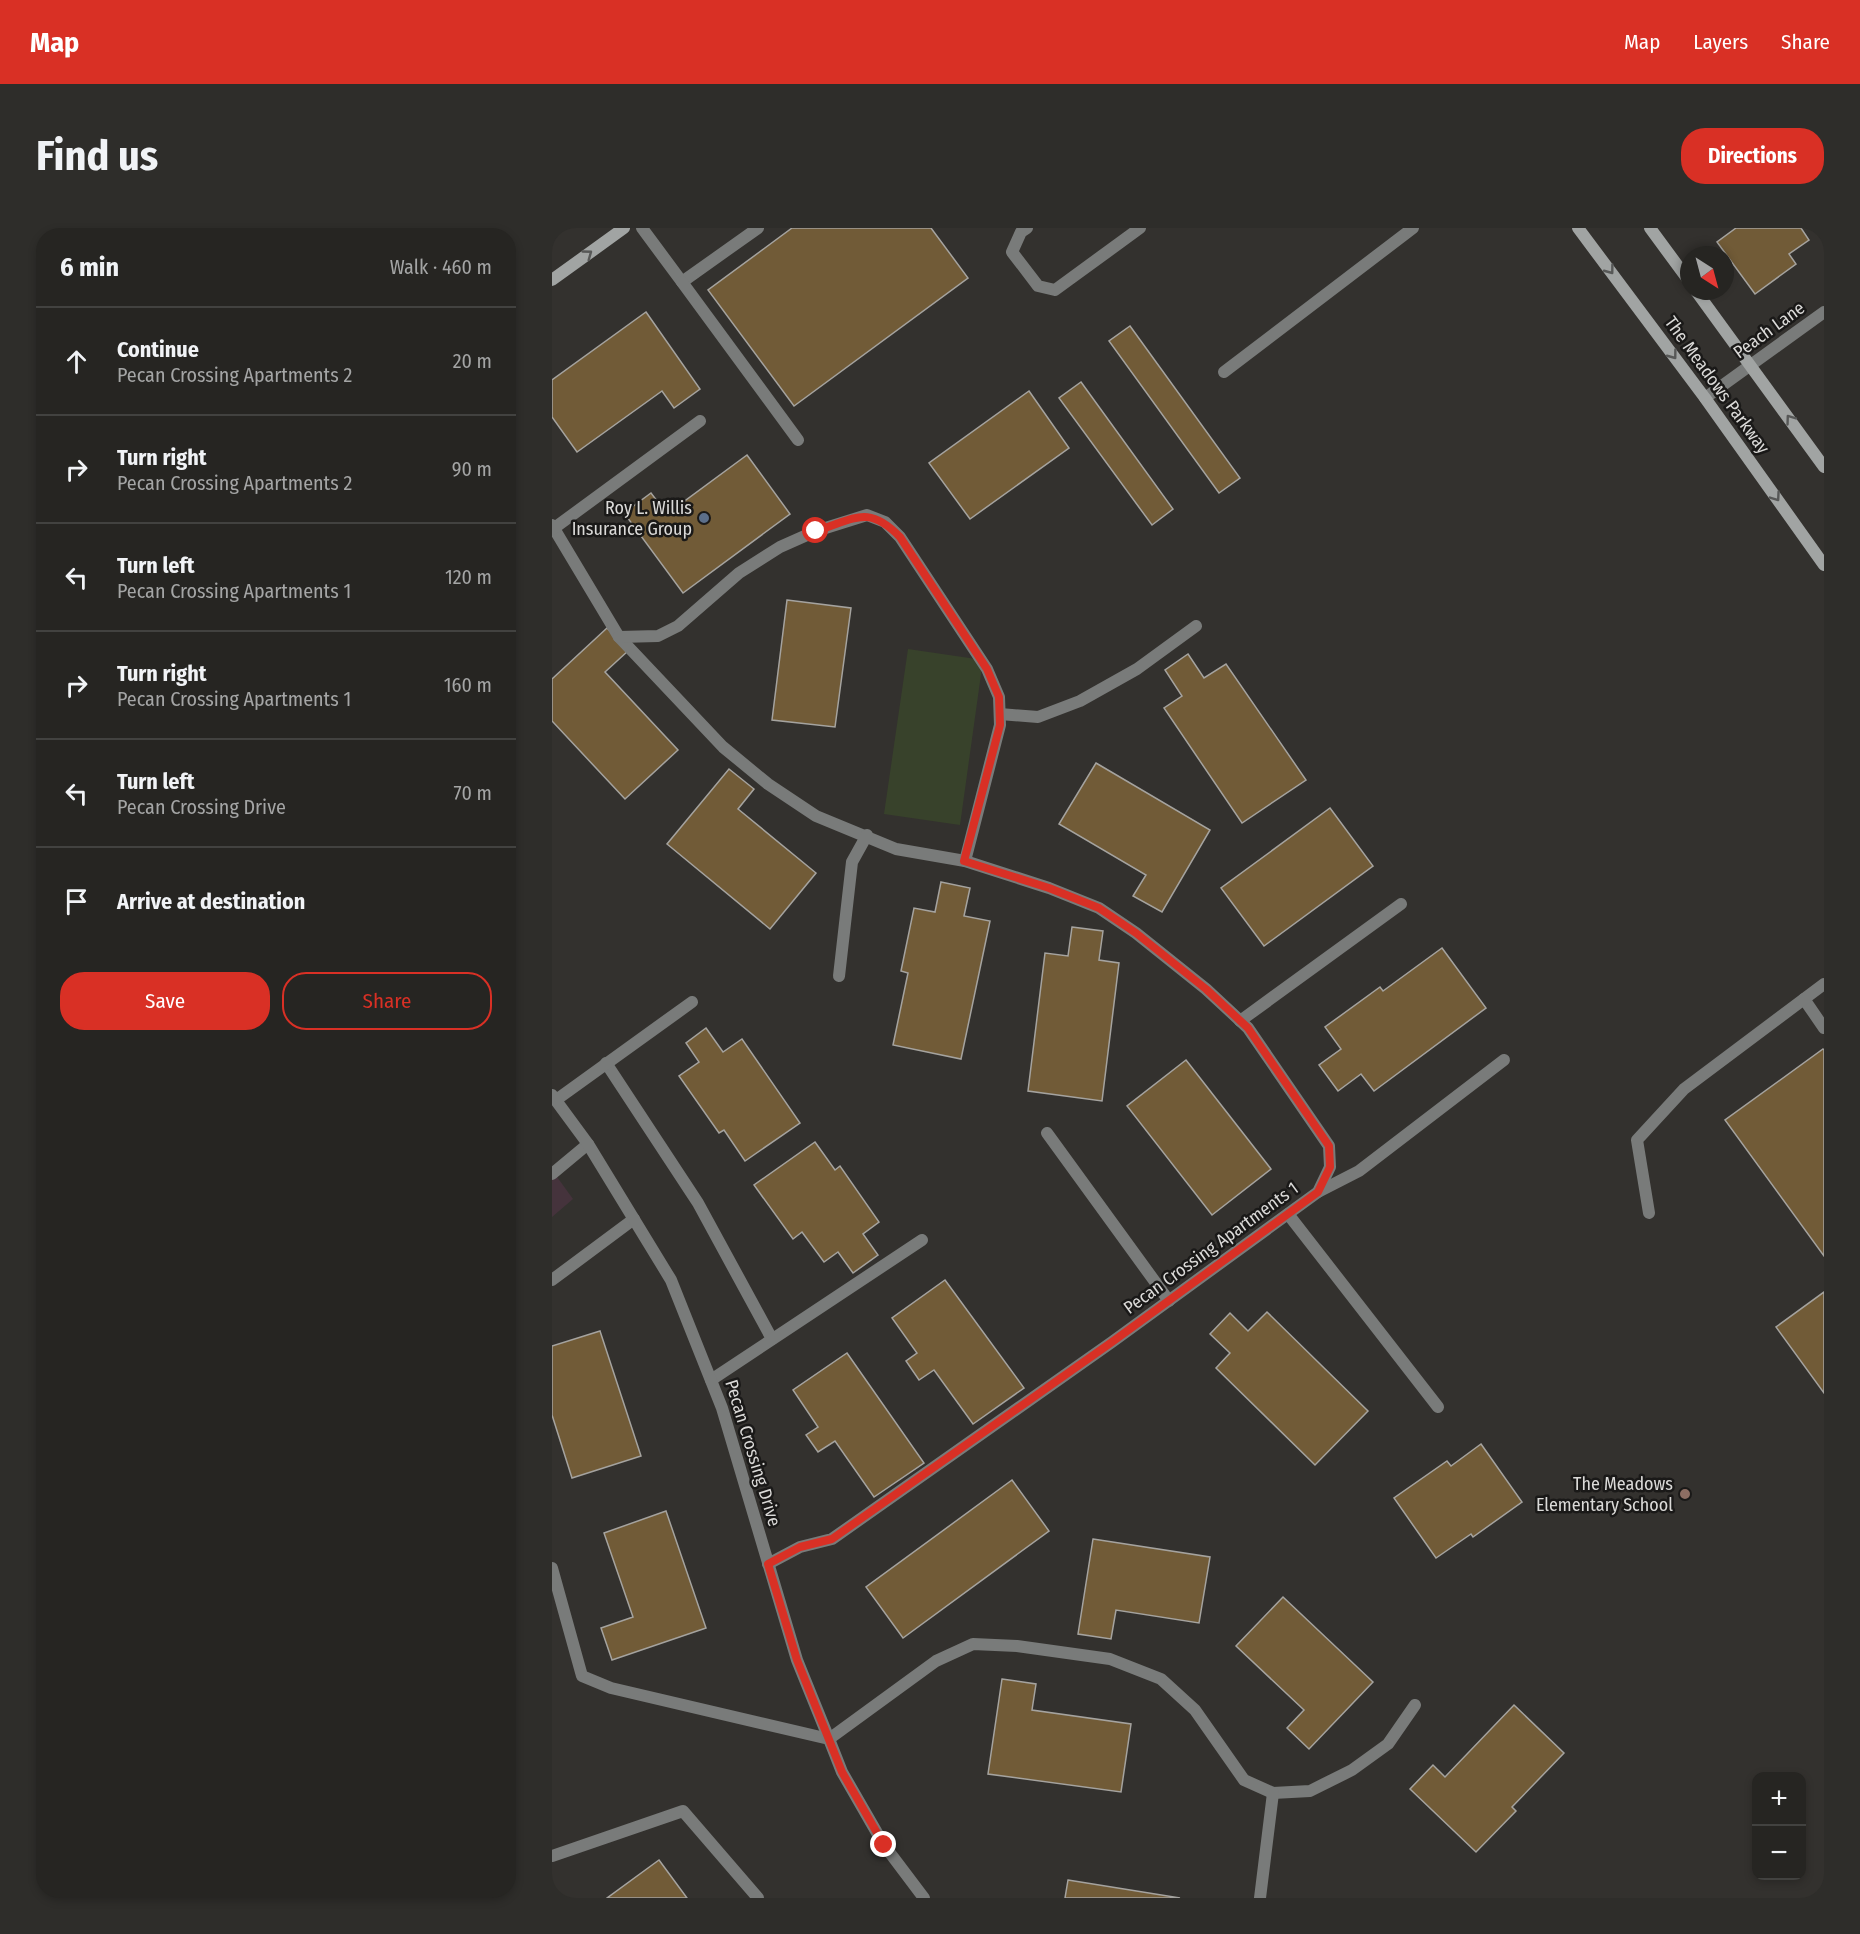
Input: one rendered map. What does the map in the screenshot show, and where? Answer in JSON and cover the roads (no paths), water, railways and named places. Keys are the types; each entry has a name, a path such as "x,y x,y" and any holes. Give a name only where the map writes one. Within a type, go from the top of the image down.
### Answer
{"street":[{"path":"552,280 624,228"},
{"path":"642,228 798,440"},
{"path":"682,282 758,228"},
{"path":"1028,228 1021,232 1012,252 1038,286 1054,290 1140,228"},
{"path":"1224,372 1413,228"},
{"name":"The Meadows Parkway","path":"1578,228 1705,398 1824,565"},
{"path":"1650,228 1680,269"},
{"path":"1702,300 1824,467"},
{"name":"Peach Lane","path":"1705,398 1824,312"},
{"path":"552,527 700,421"},
{"path":"619,637 658,636 678,626 739,573 780,547 816,531 867,515 885,522 900,537 987,669 999,697 1000,725 964,861"},
{"name":"Pecan Crossing Apartments 1","path":"552,527 619,637 723,747 768,784 816,816 867,835 896,849 964,861 1049,888 1099,908 1206,989 1248,1028 1329,1146 1330,1167 1318,1192 1169,1301 832,1539 800,1547 768,1564"},
{"path":"1000,714 1038,717 1080,701 1137,669 1196,627"},
{"path":"839,976 852,862 867,835"},
{"path":"1240,1021 1401,904"},
{"path":"1649,1213 1637,1140 1683,1089 1824,984"},
{"path":"1804,999 1824,1028"},
{"path":"554,1097 692,1002"},
{"path":"1318,1192 1359,1171 1504,1060"},
{"path":"606,1063 698,1203 772,1339"},
{"name":"Pecan Crossing Drive","path":"554,1097 588,1144 671,1280 722,1408 797,1660 842,1772 884,1845 924,1898"},
{"path":"1047,1133 1169,1301"},
{"path":"552,1174 588,1144"},
{"path":"1288,1214 1438,1407"},
{"path":"552,1280 634,1220"},
{"path":"711,1380 922,1240"},
{"path":"552,1568 582,1676 611,1688 829,1739 936,1661 973,1644 1017,1646 1110,1659 1161,1679 1196,1710 1244,1779 1273,1793 1310,1791 1352,1770 1388,1744 1415,1705"},
{"path":"1260,1898 1273,1793"},
{"path":"552,1856 683,1811 758,1898"}],"place":[{"name":"Roy L. Willis Insurance Group","path":"704,518"},
{"name":"The Meadows Elementary School","path":"1685,1494"}]}
